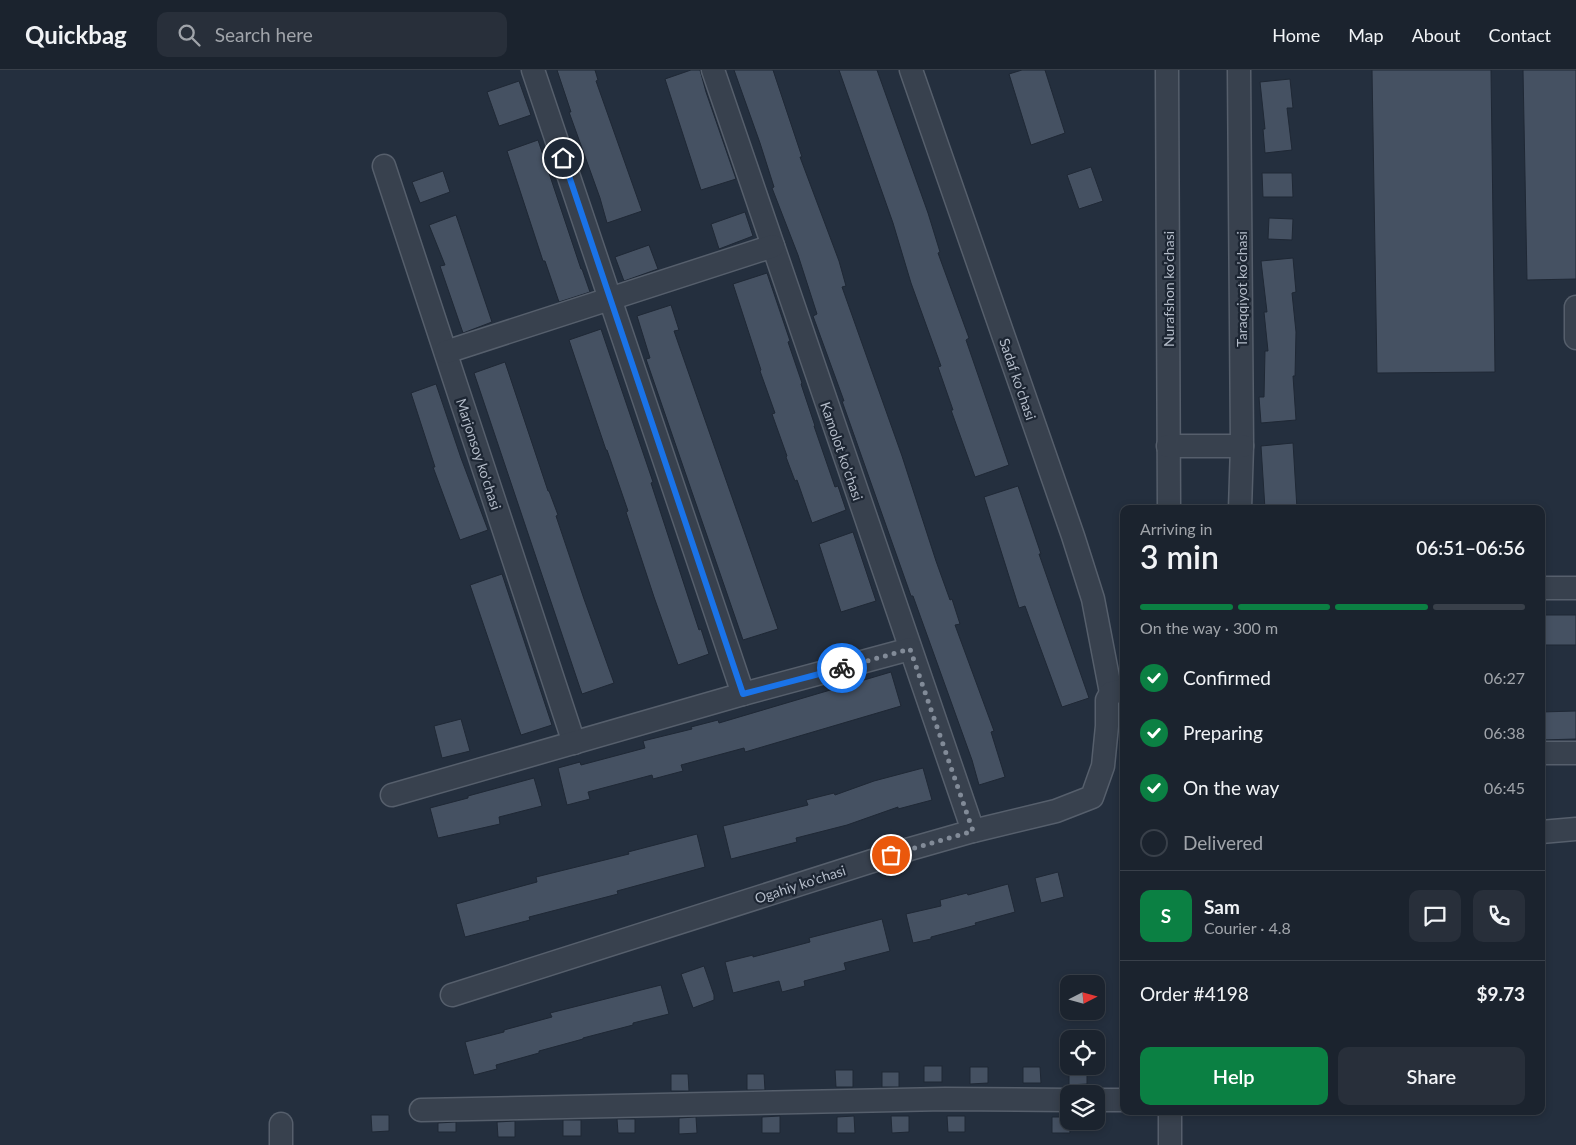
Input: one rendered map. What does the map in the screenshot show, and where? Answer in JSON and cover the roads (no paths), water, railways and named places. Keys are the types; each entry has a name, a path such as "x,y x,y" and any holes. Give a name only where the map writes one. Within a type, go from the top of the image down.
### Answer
{"street":[{"path":"534,70 743,694"},
{"name":"Kamolot ko'chasi","path":"713,70 973,831"},
{"name":"Sadaf ko'chasi","path":"911,70 1073,536 1093,599 1117,691"},
{"name":"Nurafshon ko'chasi","path":"1167,70 1169,505"},
{"name":"Taraqqiyot ko'chasi","path":"1240,70 1242,446 1240,505"},
{"name":"Marjonsoy ko'chasi","path":"384,166 574,744"},
{"path":"446,352 773,246"},
{"path":"1576,307 1576,338"},
{"path":"1168,446 1242,446"},
{"path":"1545,588 1576,588"},
{"path":"392,794 574,744 743,694 910,649"},
{"name":"Ogahiy ko'chasi","path":"452,995 910,849 973,831 1056,811 1092,797 1103,766 1107,726 1107,700 1117,691"},
{"path":"1545,754 1576,753"},
{"path":"1545,832 1576,829"},
{"path":"421,1110 935,1099 1060,1100"},
{"path":"1105,1100 1120,1100"},
{"path":"1170,1115 1170,1145"}]}
